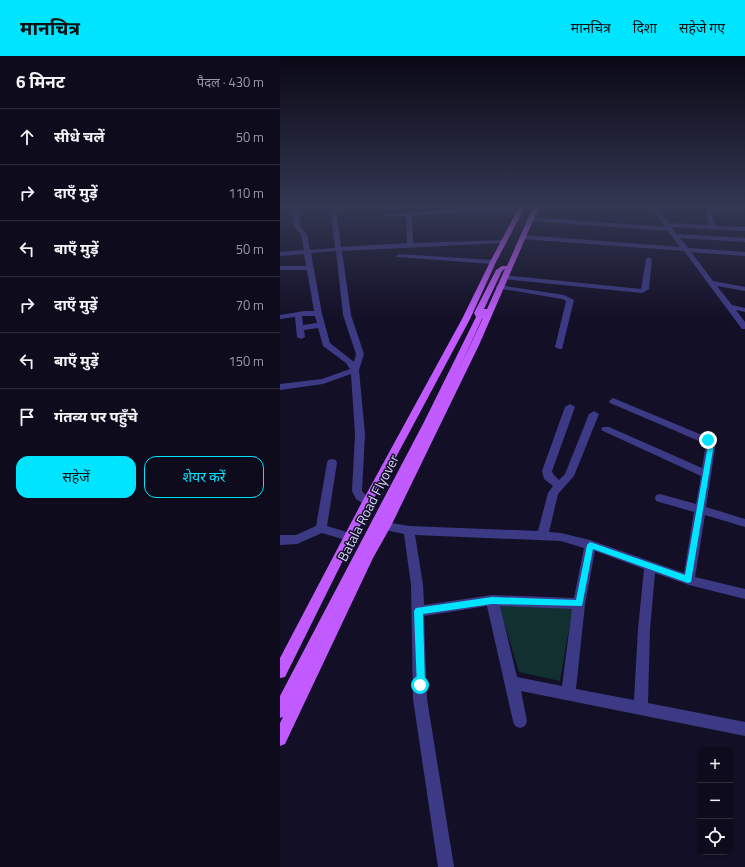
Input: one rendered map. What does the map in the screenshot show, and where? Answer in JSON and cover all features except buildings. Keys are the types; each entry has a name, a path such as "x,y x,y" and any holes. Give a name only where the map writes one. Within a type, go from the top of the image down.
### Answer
{"main road":[{"path":"280,672 367,502 466,318 502,245"},
{"name":"Batala Road Flyover","path":"280,711 428,422 479,318 484,314 514,245"},
{"path":"280,739 368,556 385,526 475,345 518,245"}],"street":[{"path":"306,245 318,314 328,346 349,361 355,370"},
{"path":"338,245 347,315 360,354 355,370 360,434 356,491 367,502"},
{"path":"280,254 414,245"},
{"path":"621,245 745,254"},
{"path":"682,245 745,327"},
{"path":"400,256 493,262"},
{"path":"504,277 642,291 645,289 649,259"},
{"path":"280,268 310,268"},
{"path":"712,284 745,289"},
{"path":"500,287 564,297 570,300 559,347"},
{"path":"730,307 745,310"},
{"path":"280,317 298,314 318,314"},
{"path":"298,314 301,337"},
{"path":"300,328 321,325"},
{"path":"280,387 320,381 355,370"},
{"path":"613,401 711,442 688,580"},
{"path":"559,486 551,480 547,471 570,407"},
{"path":"543,535 553,493 569,476 594,414"},
{"path":"606,429 706,474"},
{"path":"321,529 332,463"},
{"path":"660,498 745,523"},
{"path":"385,526 409,530 543,535 565,538 590,545 688,580 745,594"},
{"path":"280,540 298,539 321,529 349,537"},
{"path":"409,530 415,571 418,611 420,699 446,867"},
{"path":"568,694 579,604 590,545"},
{"path":"641,708 644,629 650,566"},
{"path":"418,611 492,600 579,604"},
{"path":"492,600 520,721"},
{"path":"512,682 521,686 745,729"}],"green space":[{"path":"497,599 574,600 560,681 519,672"}],"route":[{"path":"420,685 418,611 492,600 579,604 590,545 688,580 711,444 708,440"}]}
